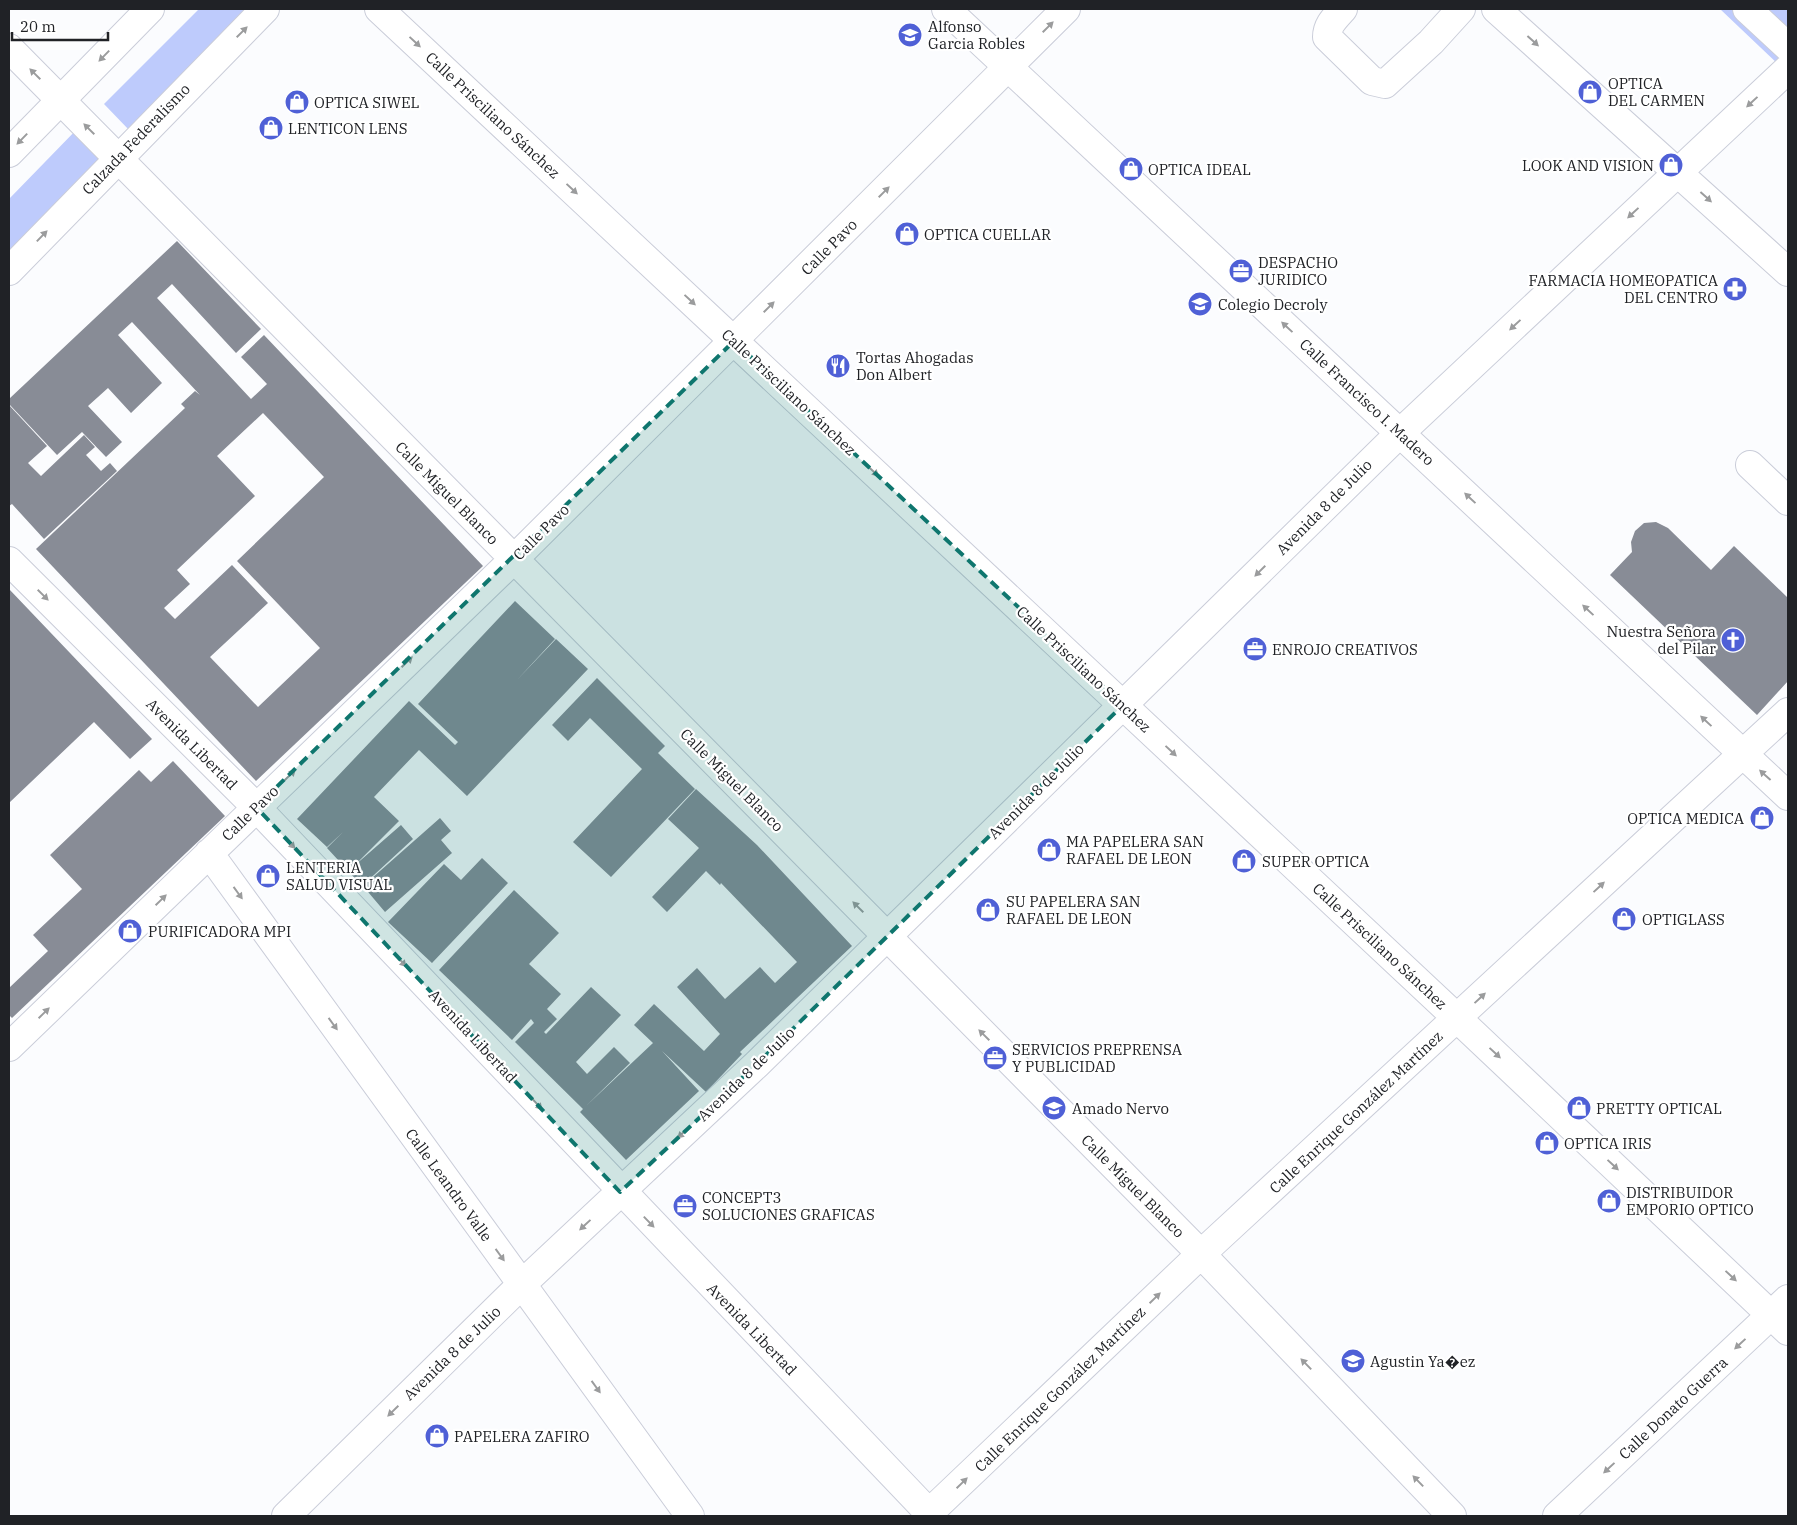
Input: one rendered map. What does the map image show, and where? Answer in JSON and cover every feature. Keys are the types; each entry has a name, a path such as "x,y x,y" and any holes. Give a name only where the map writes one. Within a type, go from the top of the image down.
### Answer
{"street":[{"path":"9,153 150,9"},
{"name":"Calzada Federalismo","path":"9,271 117,158 265,9"},
{"name":"Calle Prisciliano Sánchez","path":"379,9 1458,1019 1783,1315"},
{"name":"Calle Francisco I. Madero","path":"946,9 1788,796"},
{"name":"Calle Pavo","path":"9,1047 513,560 1066,9"},
{"path":"1343,9 1330,23 1327,37 1372,81 1378,84 1385,84 1391,80 1431,42 1461,9"},
{"path":"1496,9 1788,272"},
{"path":"1748,9 1788,47"},
{"name":"Calle Miguel Blanco","path":"9,48 1201,1254 1452,1516"},
{"name":"Avenida 8 de Julio","path":"286,1516 521,1285 758,1064 1400,433 1788,69"},
{"path":"1750,465 1788,501"},
{"name":"Avenida Libertad","path":"9,561 256,808 929,1515"},
{"name":"Calle Enrique González Martínez","path":"929,1515 1201,1254 1458,1019 1788,712"},
{"name":"Calle Leandro Valle","path":"209,853 690,1516"},
{"name":"Calle Donato Guerra","path":"1557,1516 1783,1315"}],"highlighted area":[{"path":"734,341 1123,705 757,1064 620,1192 256,807"}],"shaded area":[{"path":"199,9 252,9 130,131 104,104"},
{"path":"1720,9 1788,9 1788,62 1782,68"},
{"path":"80,126 108,154 9,255 9,199"}],"building":[{"path":"177,241 261,329 236,353 172,284 157,298 251,399 267,384 241,357 264,335 483,566 256,781 36,549 185,408 181,404 195,391 200,395 132,322 118,335 162,383 131,413 108,388 88,406 122,442 106,457 82,432 57,455 9,404 9,399","holes":["263,413 324,477 237,561 320,648 258,707 210,657 268,603 232,565 175,619 164,608 190,584 177,570 255,496 217,456"]},
{"path":"9,405 47,446 28,463 41,476 84,435 95,447 86,455 101,471 110,463 117,471 44,539 12,504 9,506"},
{"name":"Nuestra Señora del Pilar","path":"1656,522 1668,528 1711,570 1734,546 1788,598 1788,681 1757,715 1610,575 1632,552 1631,542 1635,531 1644,523"},
{"path":"9,589 152,739 130,759 94,722 9,803"},
{"path":"515,601 555,639 516,681 556,639 588,669 467,796 419,750 374,797 399,821 354,866 401,825 413,839 362,886 327,848 343,832 327,847 297,819 409,701 455,745 458,742 418,704"},
{"path":"597,678 665,746 658,753 695,789 611,877 573,842 642,769 590,718 568,741 552,725"},
{"path":"173,761 225,816 12,1018 9,1015 9,988 48,951 33,935 82,889 50,855 139,770 151,782"},
{"path":"696,789 757,845 852,946 740,1052 742,1054 706,1092 662,1051 699,1091 626,1160 580,1112 583,1109 515,1042 534,1023 531,1019 512,1040 439,970 514,890 559,933 529,964 561,994 547,1009 557,1019 544,1032 546,1034 591,987 621,1015 576,1062 587,1074 614,1047 630,1063 586,1106 653,1043 634,1025 654,1004 704,1051 720,1034 677,987 697,968 725,999 760,967 775,983 797,962 721,883 720,885 706,871 667,912 652,897 699,848 668,819"},
{"path":"440,818 451,831 441,840 452,853 385,912 363,886"},
{"path":"482,858 508,883 432,963 388,922 444,864 461,880"}],"place":[{"name":"Alfonso Garcia Robles","path":"910,35"},
{"name":"OPTICA DEL CARMEN","path":"1590,92"},
{"name":"OPTICA SIWEL","path":"297,102"},
{"name":"LENTICON LENS","path":"271,128"},
{"name":"LOOK AND VISION","path":"1671,165"},
{"name":"OPTICA IDEAL","path":"1131,169"},
{"name":"OPTICA CUELLAR","path":"907,234"},
{"name":"DESPACHO JURIDICO","path":"1241,271"},
{"name":"FARMACIA HOMEOPATICA DEL CENTRO","path":"1735,289"},
{"name":"Colegio Decroly","path":"1200,304"},
{"name":"Tortas Ahogadas Don Albert","path":"838,366"},
{"name":"Nuestra Señora del Pilar","path":"1733,640"},
{"name":"ENROJO CREATIVOS","path":"1255,649"},
{"name":"OPTICA MEDICA","path":"1762,818"},
{"name":"MA PAPELERA SAN RAFAEL DE LEON","path":"1049,850"},
{"name":"SUPER OPTICA","path":"1244,861"},
{"name":"LENTERIA SALUD VISUAL","path":"268,876"},
{"name":"SU PAPELERA SAN RAFAEL DE LEON","path":"988,910"},
{"name":"OPTIGLASS","path":"1624,919"},
{"name":"PURIFICADORA MPI","path":"130,931"},
{"name":"SERVICIOS PREPRENSA Y PUBLICIDAD","path":"995,1058"},
{"name":"Amado Nervo","path":"1054,1108"},
{"name":"PRETTY OPTICAL","path":"1579,1108"},
{"name":"OPTICA IRIS","path":"1547,1143"},
{"name":"DISTRIBUIDOR EMPORIO OPTICO","path":"1609,1201"},
{"name":"CONCEPT3 SOLUCIONES GRAFICAS","path":"685,1206"},
{"name":"Agustin Ya�ez","path":"1353,1361"},
{"name":"PAPELERA ZAFIRO","path":"437,1436"}]}
